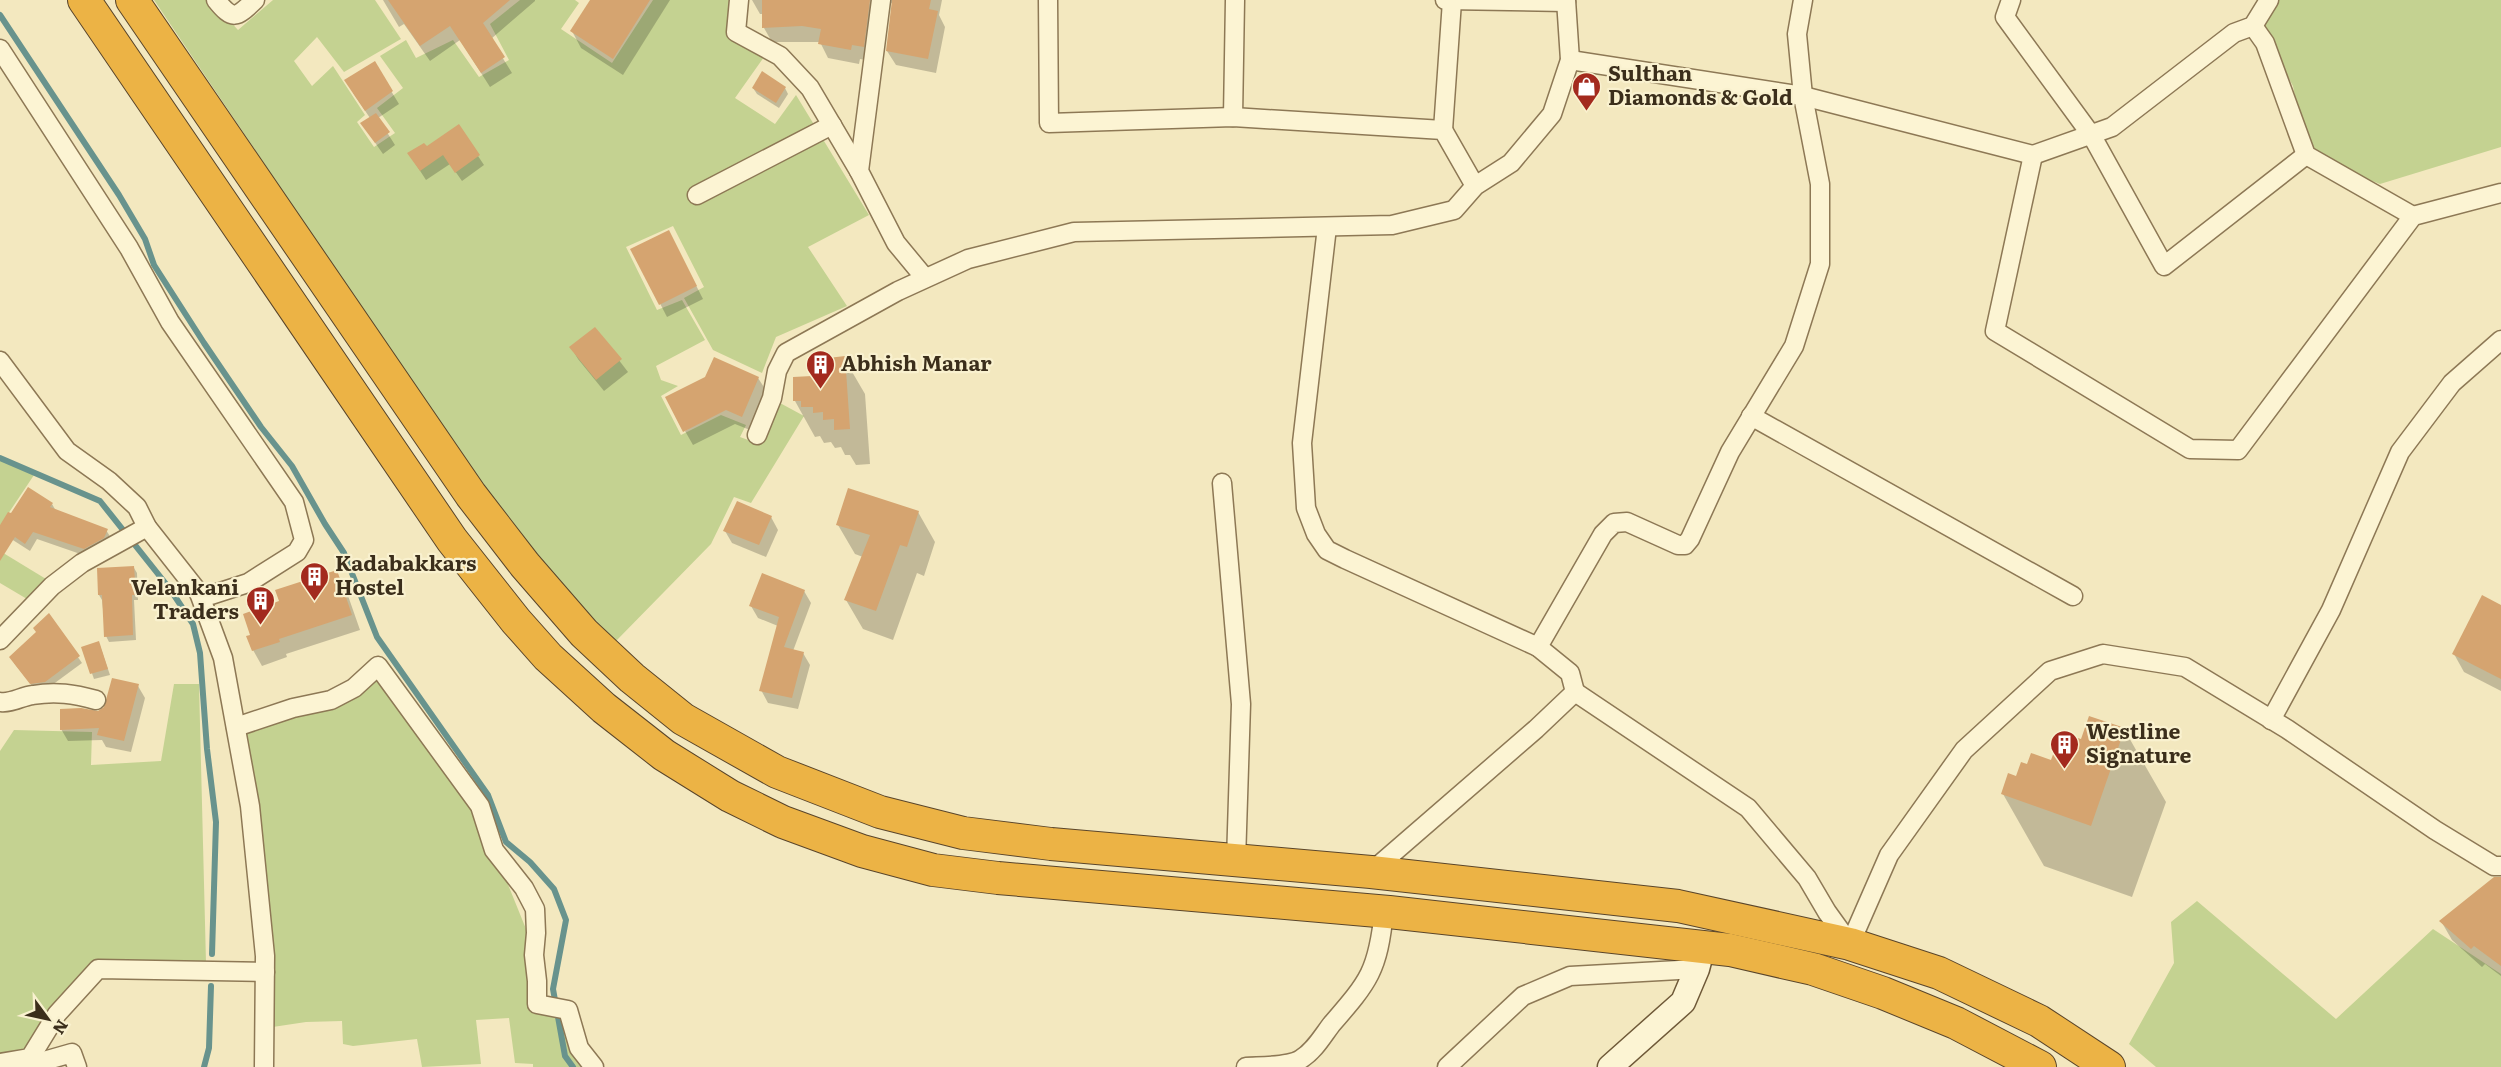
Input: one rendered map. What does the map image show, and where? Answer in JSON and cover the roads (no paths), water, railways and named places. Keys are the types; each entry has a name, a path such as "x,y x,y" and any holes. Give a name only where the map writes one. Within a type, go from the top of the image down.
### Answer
{"highway":[{"path":"84,0 452,540 516,621 548,657 604,708 664,755 730,796 783,822 862,851 933,870 998,878 1384,911 1700,957 1813,969 1883,993 1956,1023 2021,1062"},
{"path":"132,0 471,495 525,565 584,633 632,678 683,719 777,772 880,812 963,833 1051,844 1371,872 1678,906 1850,944 1939,973 2009,1006 2039,1021 2109,1067"}],"street":[{"path":"216,0 227,14 234,15 242,13 255,0"},
{"path":"739,0 735,32 780,56 810,88 859,171 896,243 924,278"},
{"path":"859,171 881,0"},
{"path":"1048,0 1049,123 1233,117 1443,130"},
{"path":"1233,117 1235,0"},
{"path":"757,435 772,398 777,371 786,353 924,278 968,259 1074,232 1392,225 1454,210 1475,186 1511,164 1552,114 1570,60 1566,1 1445,0"},
{"path":"1538,647 1603,534 1614,523 1627,522 1678,545 1685,545 1690,539 1730,452 1794,346 1820,264 1820,184 1803,96 1797,34 1803,0"},
{"path":"2011,0 2005,17 2092,136 2164,266 2306,155"},
{"path":"1570,60 1803,96 2033,155 2092,136 2112,127 2234,33 2253,26 2269,0"},
{"path":"1452,1 1443,130 1475,186"},
{"path":"2253,26 2265,43 2306,155 2413,216"},
{"path":"0,49 129,248 170,322 294,502 304,540 297,552 248,584 211,595 199,593"},
{"path":"697,195 832,125"},
{"path":"2033,155 1995,331 2190,449 2238,450 2413,216 2501,193"},
{"path":"1327,227 1302,443 1306,508 1316,534 1327,550 1344,560 1538,647 1570,673 1575,692 1748,808 1807,878 1827,912 1850,944"},
{"path":"2271,720 2331,610 2400,452 2452,383 2501,340"},
{"path":"0,361 67,451 109,481 136,507 147,527 199,593 223,658 250,806 265,972 264,1067"},
{"path":"1751,416 2073,596"},
{"path":"1222,483 1241,704 1236,861"},
{"path":"0,640 52,586 82,563 147,527"},
{"path":"1850,944 1889,855 1964,750 2050,671 2103,654 2185,667 2271,720 2435,830 2494,866 2501,866"},
{"path":"236,727 293,708 331,700 354,688 378,666 480,806 494,850 524,888 535,909 534,955 537,1004 568,1010 579,1048 594,1067"},
{"path":"0,702 4,703 31,695 63,692 96,700"},
{"path":"1371,872 1536,729 1575,692"},
{"path":"1246,1067 1300,1060 1315,1047 1356,999 1372,973 1381,943 1384,911"},
{"path":"1447,1067 1523,996 1570,976 1700,957 1683,1002 1610,1067"},
{"path":"0,1063 30,1058 57,1014 98,969 265,972"},
{"path":"23,1067 72,1053 76,1067"}],"waterway":[{"path":"0,15 119,195 145,239 154,265 204,343 261,427 292,466 344,553 377,637 488,795 506,842 530,862 554,889 566,920 553,989 565,1056 573,1067"},
{"path":"0,458 100,501 170,589 193,624 200,653 207,749 216,822 212,954"},
{"path":"204,1067 209,1048 211,986"}],"place":[{"name":"Sulthan Diamonds & Gold","path":"1587,112"},
{"name":"Abhish Manar","path":"820,390"},
{"name":"Kadabakkars Hostel","path":"314,602"},
{"name":"Velankani Traders","path":"260,626"},
{"name":"Westline Signature","path":"2065,770"}]}
